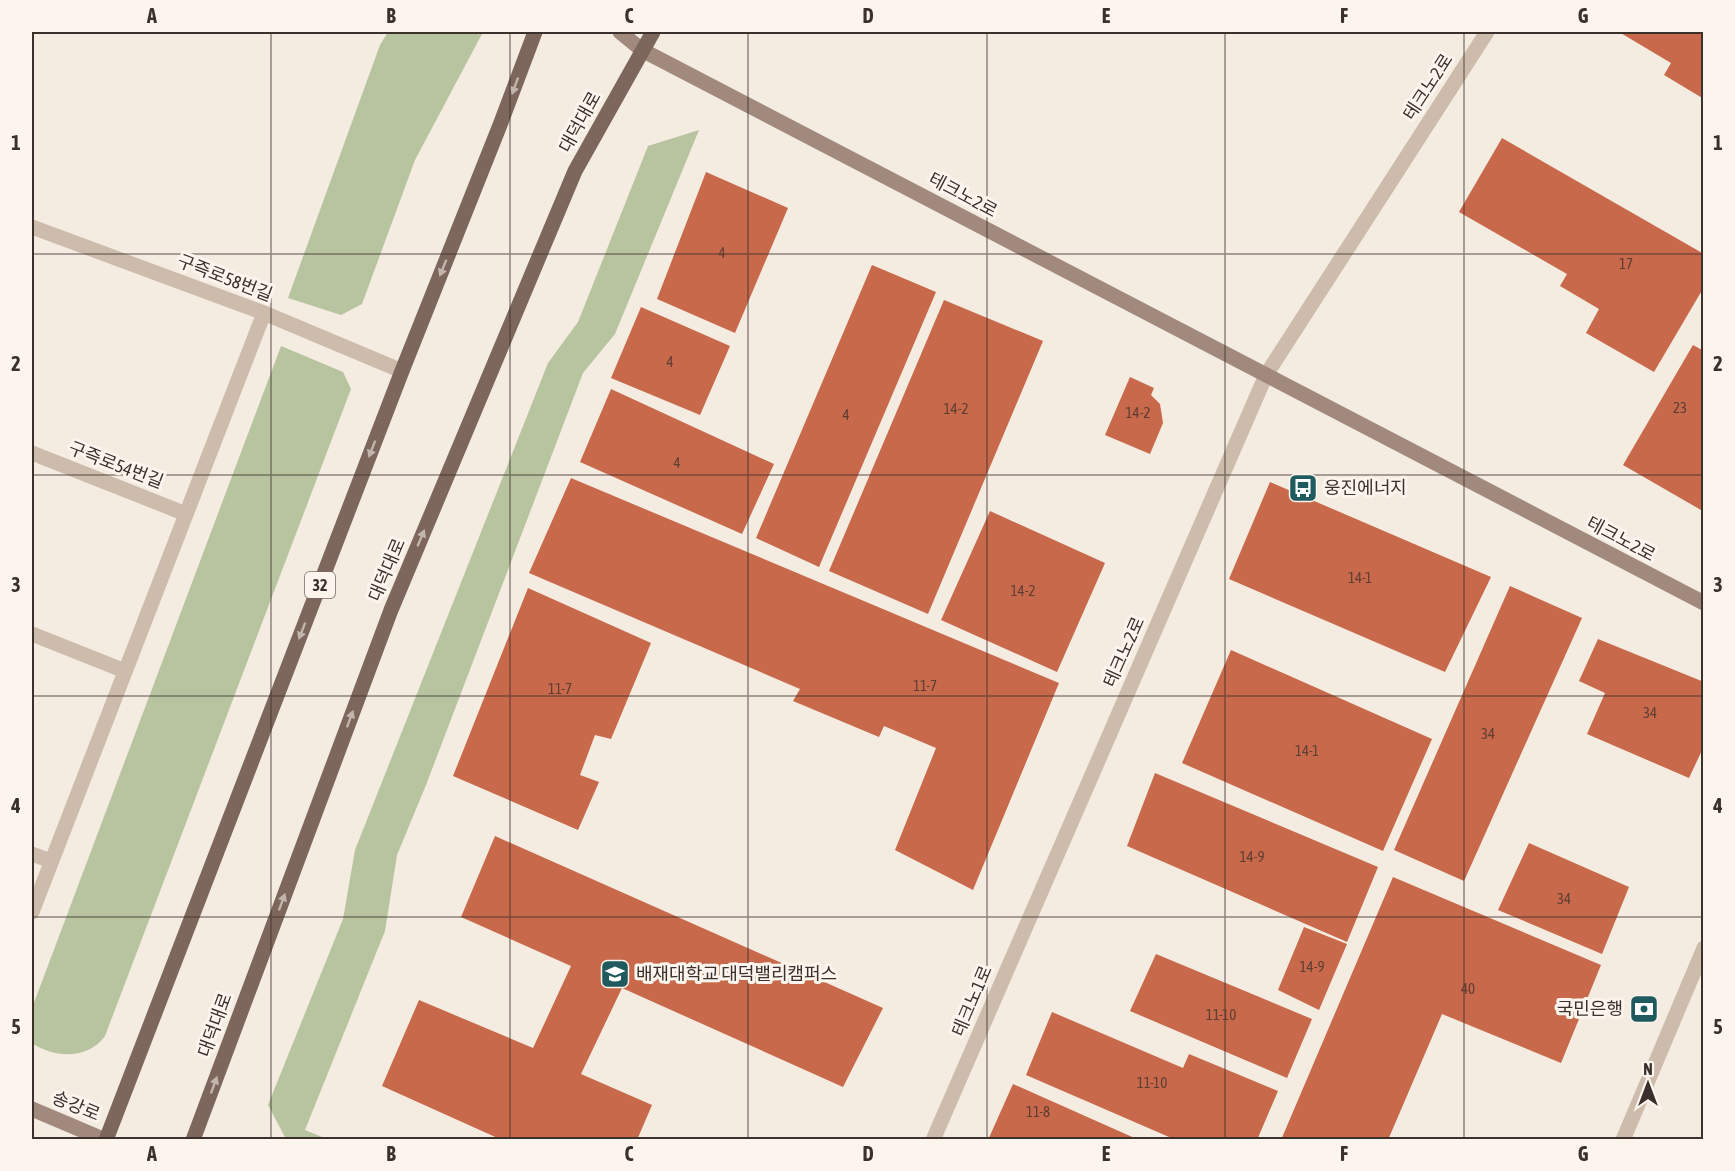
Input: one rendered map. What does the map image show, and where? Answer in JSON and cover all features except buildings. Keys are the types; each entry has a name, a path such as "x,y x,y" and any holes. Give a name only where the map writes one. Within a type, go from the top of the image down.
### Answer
{"main road":[{"name":"32","path":"106,1140 535,32"},
{"name":"테크노2로","path":"620,32 642,50 1704,603"},
{"name":"대덕대로","path":"193,1140 391,610 575,171 653,32"},
{"name":"송강로","path":"32,1109 106,1140"}],"street":[{"name":"테크노2로","path":"1047,879 1266,375 1487,32"},
{"name":"구즉로58번길","path":"32,227 264,313 402,371"},
{"path":"32,912 264,313"},
{"name":"구즉로54번길","path":"32,453 186,514"},
{"path":"32,634 125,671"},
{"path":"32,854 51,861"},
{"name":"테크노1로","path":"933,1140 1047,879"},
{"path":"1623,1140 1704,948"}],"green space":[{"path":"388,32 483,32 415,160 362,304 341,315 288,298 380,45"},
{"path":"699,130 615,334 583,373 426,785 397,855 385,931 305,1130 327,1139 286,1139 268,1105 343,919 355,850 548,363 578,322 648,146"},
{"path":"281,346 343,372 351,389 105,1036 98,1044 80,1053 50,1052 32,1043 32,1008"}],"place":[{"name":"웅진에너지","path":"1303,488"},
{"name":"배재대학교 대덕밸리캠퍼스","path":"615,974"},
{"name":"국민은행","path":"1644,1009"}]}
